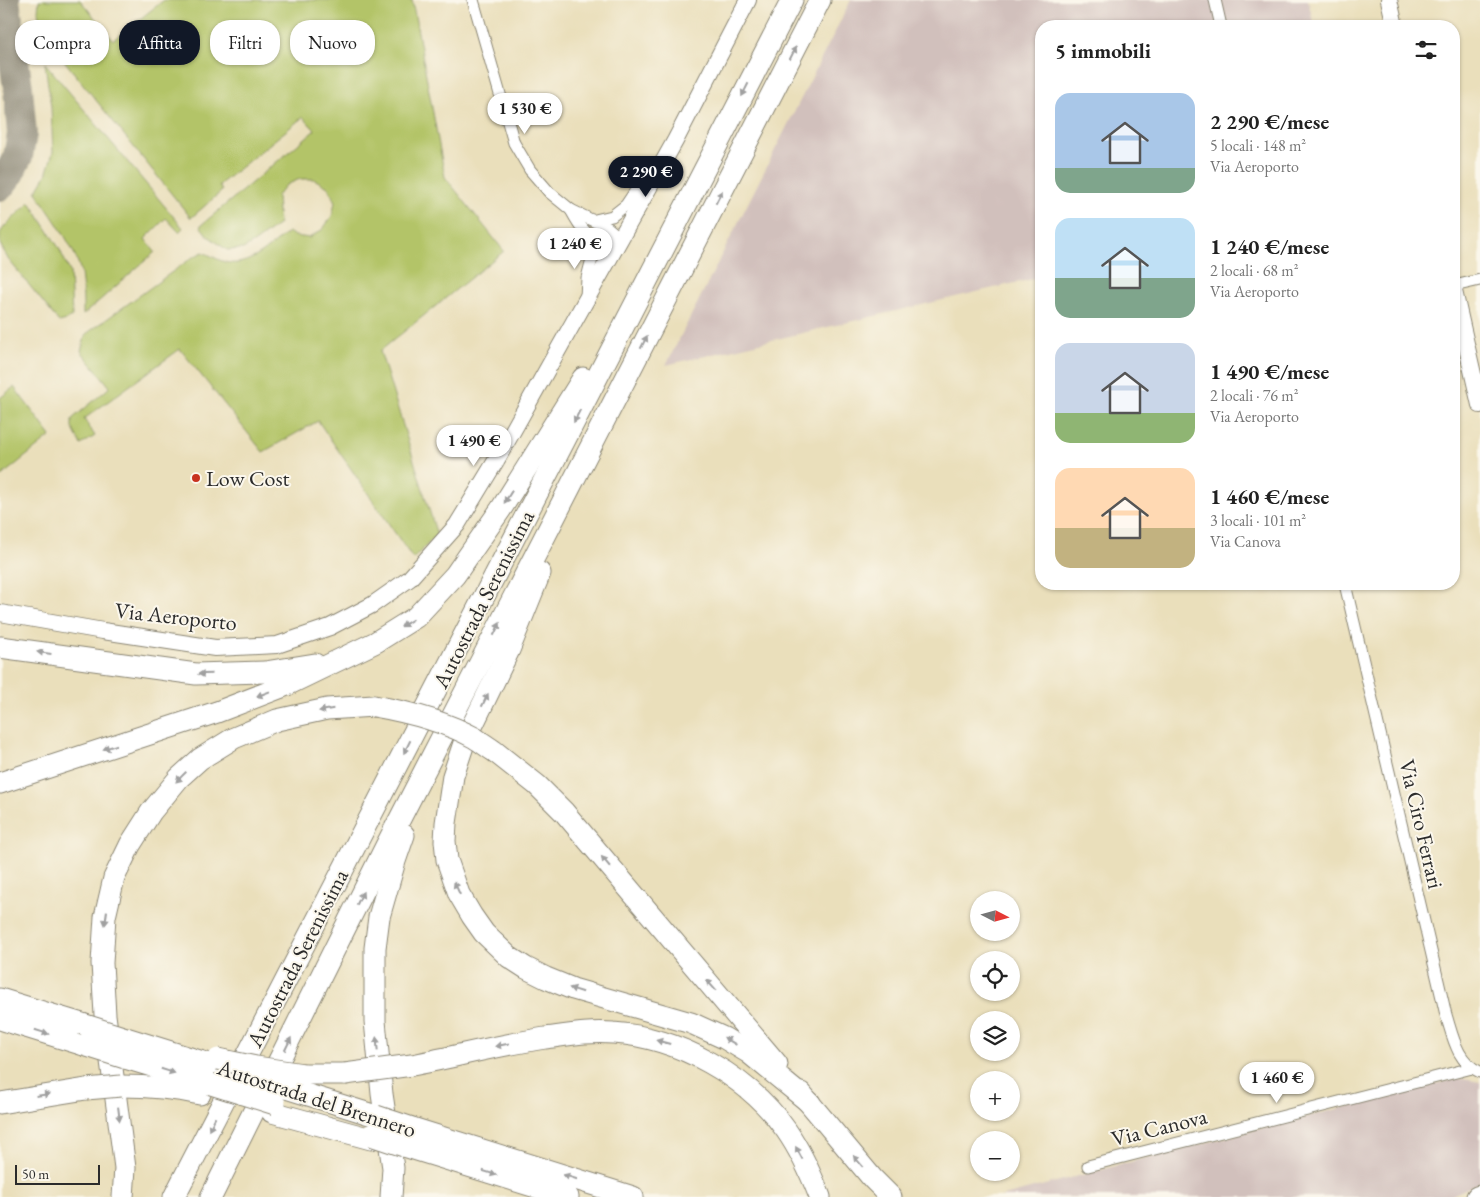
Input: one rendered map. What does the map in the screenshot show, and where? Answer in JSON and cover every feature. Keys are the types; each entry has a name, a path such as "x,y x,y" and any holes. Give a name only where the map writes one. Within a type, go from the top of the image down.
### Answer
{"highway":[{"name":"Autostrada Serenissima","path":"174,1197 792,0"},
{"name":"Autostrada Serenissima","path":"211,1197 435,750 820,0"},
{"path":"0,783 217,712 340,660 376,642 416,617 455,576 501,509 664,248"},
{"path":"622,385 508,650 458,758 453,776 446,823 447,860 456,886 472,916 484,933 509,957 546,978 574,989 691,1023 724,1038 749,1053 810,1104"},
{"path":"0,646 196,674 265,672 340,660"},
{"path":"123,1197 125,1168 105,1015 102,963 105,917 114,878 130,845 152,812 179,778 200,759 234,738 277,720 327,709 374,706 398,710 450,726 475,738 537,785 564,812 873,1179 891,1197"},
{"path":"391,1197 392,1168 375,1021 375,948 379,917 395,861 435,750"},
{"name":"Autostrada del Brennero","path":"0,999 83,1035"},
{"name":"Autostrada del Brennero","path":"0,1019 83,1035 215,1077 277,1101 406,1140 634,1197"},
{"path":"0,1103 86,1089 121,1086 153,1086 178,1089 256,1066 303,1074 345,1074 412,1066 493,1046 568,1034 612,1033 636,1035 682,1049 733,1078 759,1100 779,1122 795,1144 820,1197"},
{"name":"Autostrada del Brennero","path":"126,1048 150,1045 215,1077"},
{"path":"277,1101 373,1130"},
{"path":"406,1140 444,1159 568,1197"}],"street":[{"path":"472,0 514,143 530,170 549,192 571,210 608,228 621,239"},
{"name":"Via Aeroporto","path":"0,613 215,648 277,645 330,627 372,605 409,579 457,525 497,459 676,141 748,0"},
{"path":"1215,0 1220,20"},
{"path":"1389,0 1394,20"},
{"path":"594,220 612,216 626,205 638,186 676,141"},
{"path":"571,210 579,225 592,238 604,241 621,239"},
{"path":"586,302 587,278 593,254 592,238"},
{"path":"1460,285 1480,280"},
{"path":"1460,322 1480,405"},
{"name":"Via Ciro Ferrari","path":"1347,590 1446,1015 1456,1045 1464,1061 1476,1070"},
{"name":"Via Canova","path":"1088,1166 1476,1070"}],"shaded area":[{"path":"851,0 1308,0 1313,20 1035,20 1035,278 666,365"},
{"path":"1458,1078 1480,1082 1480,1182 1448,1197 1000,1197 1130,1162"}],"green space":[{"path":"39,0 80,0 96,20 39,20"},
{"path":"164,0 412,0 445,177 504,251 380,351 437,535 413,559 318,421 263,452 180,349 84,419 95,436 81,445 72,427 72,419 110,387 81,351 86,334 193,257 203,252 222,261 242,262 267,249 288,232 295,236 309,238 323,229 332,216 335,202 328,187 314,179 300,179 286,185 277,196 279,224 243,249 227,250 208,236 200,226 315,130 303,117 219,185 222,191 191,218 68,65 109,65 109,35 113,40 119,35 119,65 200,65 200,20 138,20"},
{"path":"45,65 183,228 179,232 166,218 145,239 155,252 83,315 81,273 78,263 62,231 36,192 46,175 53,152 51,107"},
{"path":"30,202 59,248 70,272 72,317 67,320 59,322 8,259 0,244 0,233 5,226"},
{"path":"14,387 51,436 0,477 0,398"}],"taxiway":[{"path":"0,186 9,174 18,156 22,134 18,88 5,0"}],"place":[{"name":"Low Cost","path":"196,478"}]}
